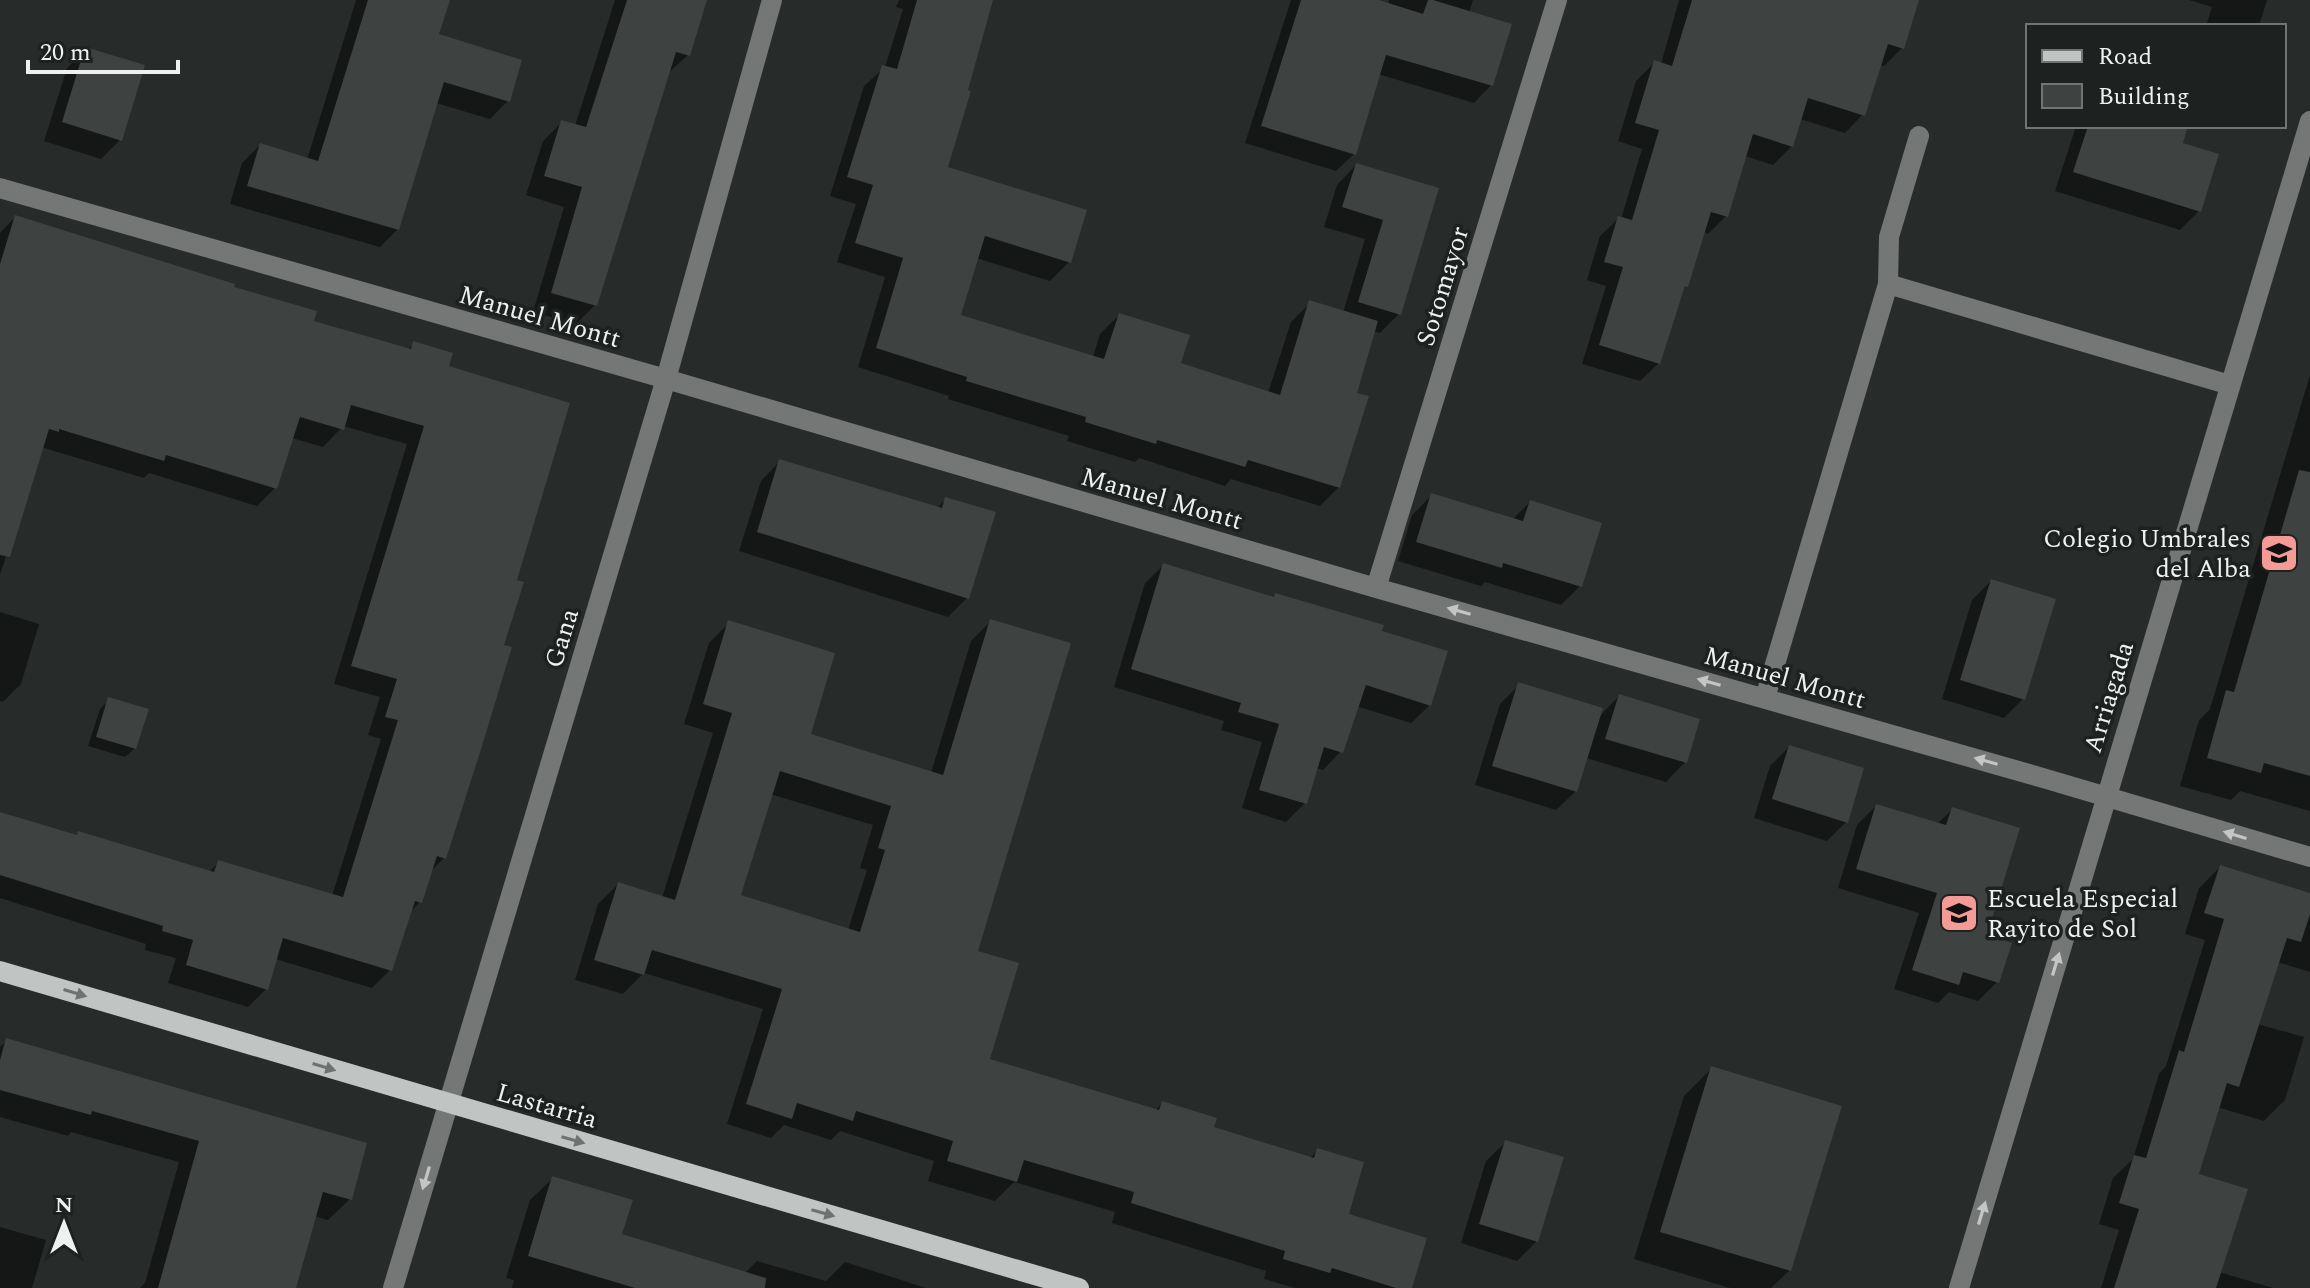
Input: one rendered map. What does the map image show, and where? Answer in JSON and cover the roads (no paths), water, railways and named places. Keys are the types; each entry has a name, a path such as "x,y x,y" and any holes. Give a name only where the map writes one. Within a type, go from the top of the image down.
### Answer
{"main road":[{"name":"Lastarria","path":"0,971 1079,1288"}],"street":[{"name":"Gana","path":"393,1288 666,379 772,0"},
{"name":"Sotomayor","path":"1376,588 1557,0"},
{"name":"Arriagada","path":"1959,1288 2310,121"},
{"path":"1765,698 1888,284 1889,237 1919,136"},
{"name":"Manuel Montt","path":"0,188 2310,857"},
{"path":"1888,284 2230,385"}],"place":[{"name":"Colegio Umbrales del Alba","path":"2279,553"},
{"name":"Escuela Especial Rayito de Sol","path":"1959,913"}]}
